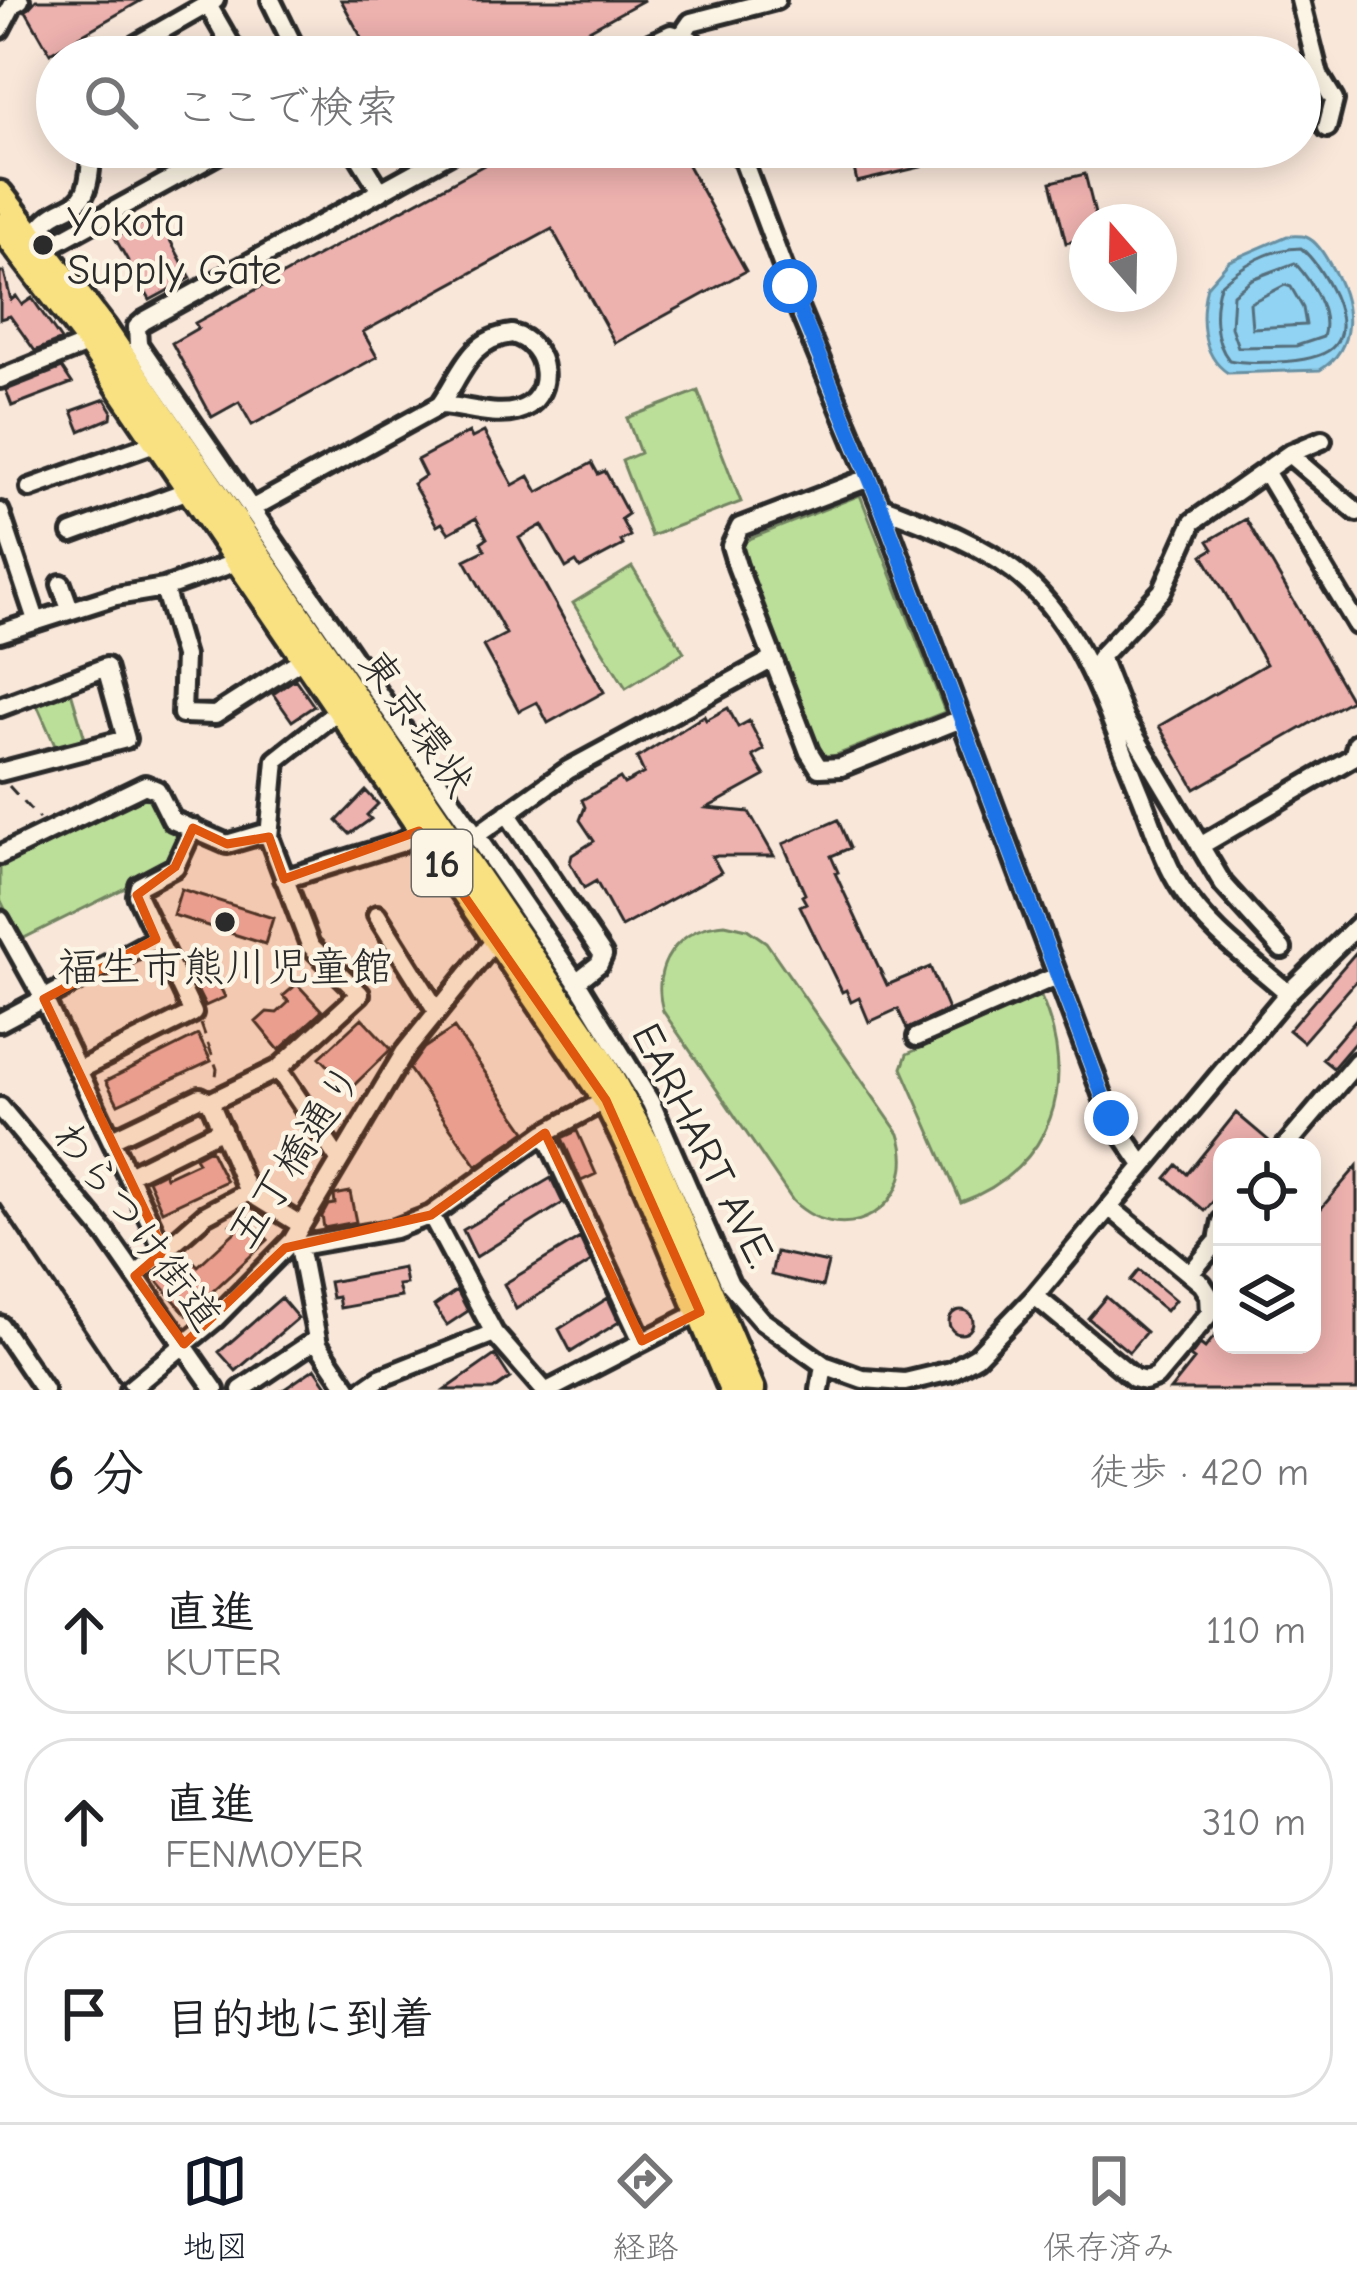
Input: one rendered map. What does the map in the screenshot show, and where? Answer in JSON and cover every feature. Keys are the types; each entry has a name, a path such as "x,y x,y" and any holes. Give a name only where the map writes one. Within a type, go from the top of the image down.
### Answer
{"highway":[{"name":"東京環状","path":"0,194 104,329 504,932 606,1100 732,1390"},
{"name":"東京環状","path":"0,226 89,343 240,561 419,831 599,1056 636,1120 752,1390"}],"street":[{"path":"271,0 289,36"},
{"path":"674,36 682,35 691,22 776,0"},
{"path":"1300,0 1309,36"},
{"path":"0,29 14,1"},
{"path":"152,36 212,2 228,36"},
{"path":"1321,78 1334,100 1327,128"},
{"path":"90,168 88,191 73,207 43,223 34,235 55,243 192,168"},
{"path":"366,168 381,192 424,168"},
{"path":"746,168 881,506 1111,1118 1143,1166"},
{"name":"EARHART AVE.","path":"381,192 137,327 142,352 576,982 652,1103 730,1284 761,1320 824,1365 863,1379 905,1382 951,1371 990,1345 1035,1296 1288,993 1357,926"},
{"path":"251,509 440,404 464,363 487,340 501,335 522,337 542,359 543,387 528,407 503,413 440,404"},
{"path":"0,379 89,343"},
{"path":"1282,950 1234,898 1200,846 1124,718 1100,657 1162,591 1192,522 1289,454 1322,440"},
{"path":"30,488 155,443"},
{"path":"1289,454 1357,512"},
{"path":"1265,471 1357,625"},
{"path":"869,478 740,527 731,546 808,752 819,768 841,766 961,719"},
{"path":"72,533 189,490"},
{"path":"881,506 977,547 1042,596 1067,629 1091,674 1180,888 1204,919 1288,993"},
{"path":"0,512 36,620"},
{"path":"0,633 70,609 164,588 240,561"},
{"path":"61,584 70,609"},
{"path":"164,588 184,656 182,714 214,715 304,658"},
{"path":"474,837 568,770 773,658"},
{"path":"0,707 106,668 126,739 0,774"},
{"path":"210,1102 278,1069 360,994 310,945 269,837 276,760 339,710"},
{"path":"1200,846 1356,755"},
{"path":"0,855 145,785 157,790 172,820 227,844 261,834 269,837"},
{"path":"507,813 603,955 576,982"},
{"path":"78,1070 193,1013 136,895 139,886 175,868 193,828"},
{"path":"284,879 400,843 419,831"},
{"path":"377,915 437,1011"},
{"path":"0,920 44,999 164,1251"},
{"name":"五丁橋通り","path":"129,1390 215,1319 298,1237 404,1053 504,932"},
{"path":"0,1022 156,939"},
{"path":"917,1037 1058,976"},
{"path":"1293,1138 1357,1062"},
{"path":"278,1069 339,1160"},
{"path":"112,1138 200,1097 210,1102 248,1192 298,1237 316,1339 349,1390"},
{"path":"298,1237 394,1229 431,1215 545,1133 606,1100"},
{"name":"わらつけ街道","path":"0,1106 73,1192 215,1390"},
{"path":"129,1174 222,1129"},
{"path":"545,1133 642,1341"},
{"path":"135,1276 206,1216 248,1192"},
{"path":"1035,1296 1134,1378 1145,1382 1156,1377 1210,1313 1209,1294 1190,1274 1109,1207"},
{"path":"431,1215 494,1333 547,1390 578,1383 642,1341 700,1312"},
{"path":"1190,1274 1214,1246"},
{"path":"1,1328 44,1390"},
{"path":"363,1390 380,1378 494,1333"},
{"path":"241,1390 316,1339"},
{"path":"820,1390 824,1365"}],"path":[{"path":"0,774 50,830"},
{"path":"193,1013 217,1069 210,1102"}],"highlighted area":[{"path":"193,828 227,844 269,837 284,879 419,831 606,1100 700,1312 642,1341 545,1133 431,1215 285,1248 184,1344 135,1276 164,1251 44,999 156,939 137,895 175,867"}],"green space":[{"path":"698,391 741,502 651,536 622,461 640,453 627,418"},
{"path":"860,495 945,712 824,760 739,543"},
{"path":"632,567 684,652 626,688 573,603"},
{"path":"69,685 86,742 57,750 34,698"},
{"path":"144,798 152,800 160,821 185,832 163,869 20,940 0,899 0,867"},
{"path":"725,924 747,929 766,942 899,1134 900,1181 890,1200 875,1213 856,1221 835,1222 814,1216 793,1201 663,1011 661,978 672,951 694,932"},
{"path":"1040,995 1057,1059 1057,1090 1050,1118 1037,1145 1018,1168 961,1202 902,1068 907,1054"}],"water":[{"path":"1287,236 1304,236 1323,253 1344,295 1346,337 1332,361 1320,370 1228,373 1212,356 1204,334 1207,286 1229,261"}],"building":[{"path":"36,0 142,0 80,36 40,36 26,11"},
{"path":"341,0 644,0 578,36 361,36"},
{"path":"479,168 690,168 746,271 615,343 552,229 363,332 377,357 252,425 239,402 212,417 172,343 198,328 195,323"},
{"path":"854,168 917,168 857,182"},
{"path":"1085,174 1092,204 1069,204 1069,242 1066,243 1051,182"},
{"path":"156,215 191,278 150,300 115,238"},
{"path":"0,272 4,272 11,300 16,296 22,305 32,298 61,340 35,351 10,316 0,319"},
{"path":"62,368 72,383 12,406 6,390"},
{"path":"105,399 111,418 80,431 72,411"},
{"path":"469,432 472,438 484,432 513,485 529,476 538,492 592,463 598,474 605,471 628,514 621,519 630,536 621,541 623,545 580,568 576,562 566,568 542,525 519,538 604,692 548,723 537,702 519,711 483,646 506,634 465,560 485,550 481,542 487,538 476,518 449,533 442,523 437,526 413,484 425,476 417,460"},
{"path":"1246,519 1351,700 1195,789 1159,726 1266,664 1203,555 1213,549 1208,541"},
{"path":"295,679 314,706 292,721 273,694"},
{"path":"728,708 738,727 749,721 764,750 753,756 765,776 707,808 749,812 774,856 712,856 721,872 621,927 596,881 584,888 570,863 572,855 594,841 580,820 585,807 582,800 620,778 624,784 644,773 637,758 704,716 706,720"},
{"path":"366,791 378,804 367,815 371,819 350,834 337,821"},
{"path":"838,820 850,848 831,856 835,873 887,985 930,967 948,1010 907,1029 898,1009 869,1022 859,998 851,1002 846,990 842,992 800,906 806,903 805,894 783,844"},
{"path":"181,889 273,918 265,944 173,915"},
{"path":"1357,951 1357,980 1303,1042 1289,1030"},
{"path":"212,970 225,997 205,1006 192,980"},
{"path":"297,984 322,1011 279,1050 256,1022 289,1002 283,996"},
{"path":"362,1018 391,1049 350,1089 320,1057"},
{"path":"1357,1018 1357,1040 1333,1068 1322,1059"},
{"path":"454,1028 526,1131 477,1166 409,1069 424,1048"},
{"path":"198,1035 211,1061 118,1104 106,1081"},
{"path":"1236,1113 1266,1138 1216,1138"},
{"path":"577,1131 596,1174 581,1181 562,1138"},
{"path":"1213,1142 1213,1202 1205,1211 1166,1178 1177,1165 1187,1174"},
{"path":"210,1149 226,1181 162,1211 148,1180 198,1162 195,1157"},
{"path":"1357,1166 1357,1390 1170,1390 1194,1360 1190,1357 1200,1344 1205,1348 1213,1338 1213,1354 1321,1354 1321,1208"},
{"path":"551,1178 563,1203 476,1257 463,1230"},
{"path":"350,1192 356,1222 324,1228 322,1216 328,1205 335,1204 334,1195"},
{"path":"243,1213 268,1240 187,1315 155,1278 188,1256 198,1266 236,1231 230,1225"},
{"path":"580,1238 591,1262 516,1309 504,1284"},
{"path":"776,1252 828,1263 822,1287 771,1275"},
{"path":"403,1268 406,1284 398,1285 401,1297 340,1308 338,1297 332,1298 329,1282"},
{"path":"1139,1270 1175,1300 1166,1311 1130,1281"},
{"path":"457,1290 468,1311 447,1325 434,1306"},
{"path":"1106,1297 1146,1332 1129,1352 1088,1318"},
{"path":"281,1298 298,1318 236,1371 219,1352"},
{"path":"608,1298 619,1322 571,1352 559,1329"},
{"path":"961,1310 970,1313 970,1331 961,1334 952,1331 949,1322 952,1313"},
{"path":"495,1355 510,1378 493,1390 445,1390"},
{"path":"315,1368 330,1390 283,1390"}],"railway":[{"path":"0,1204 125,1390"}],"place":[{"name":"Yokota Supply Gate","path":"43,245"},
{"name":"福生市熊川児童館","path":"225,922"}],"route":[{"path":"790,286 881,506 1111,1118"}]}
